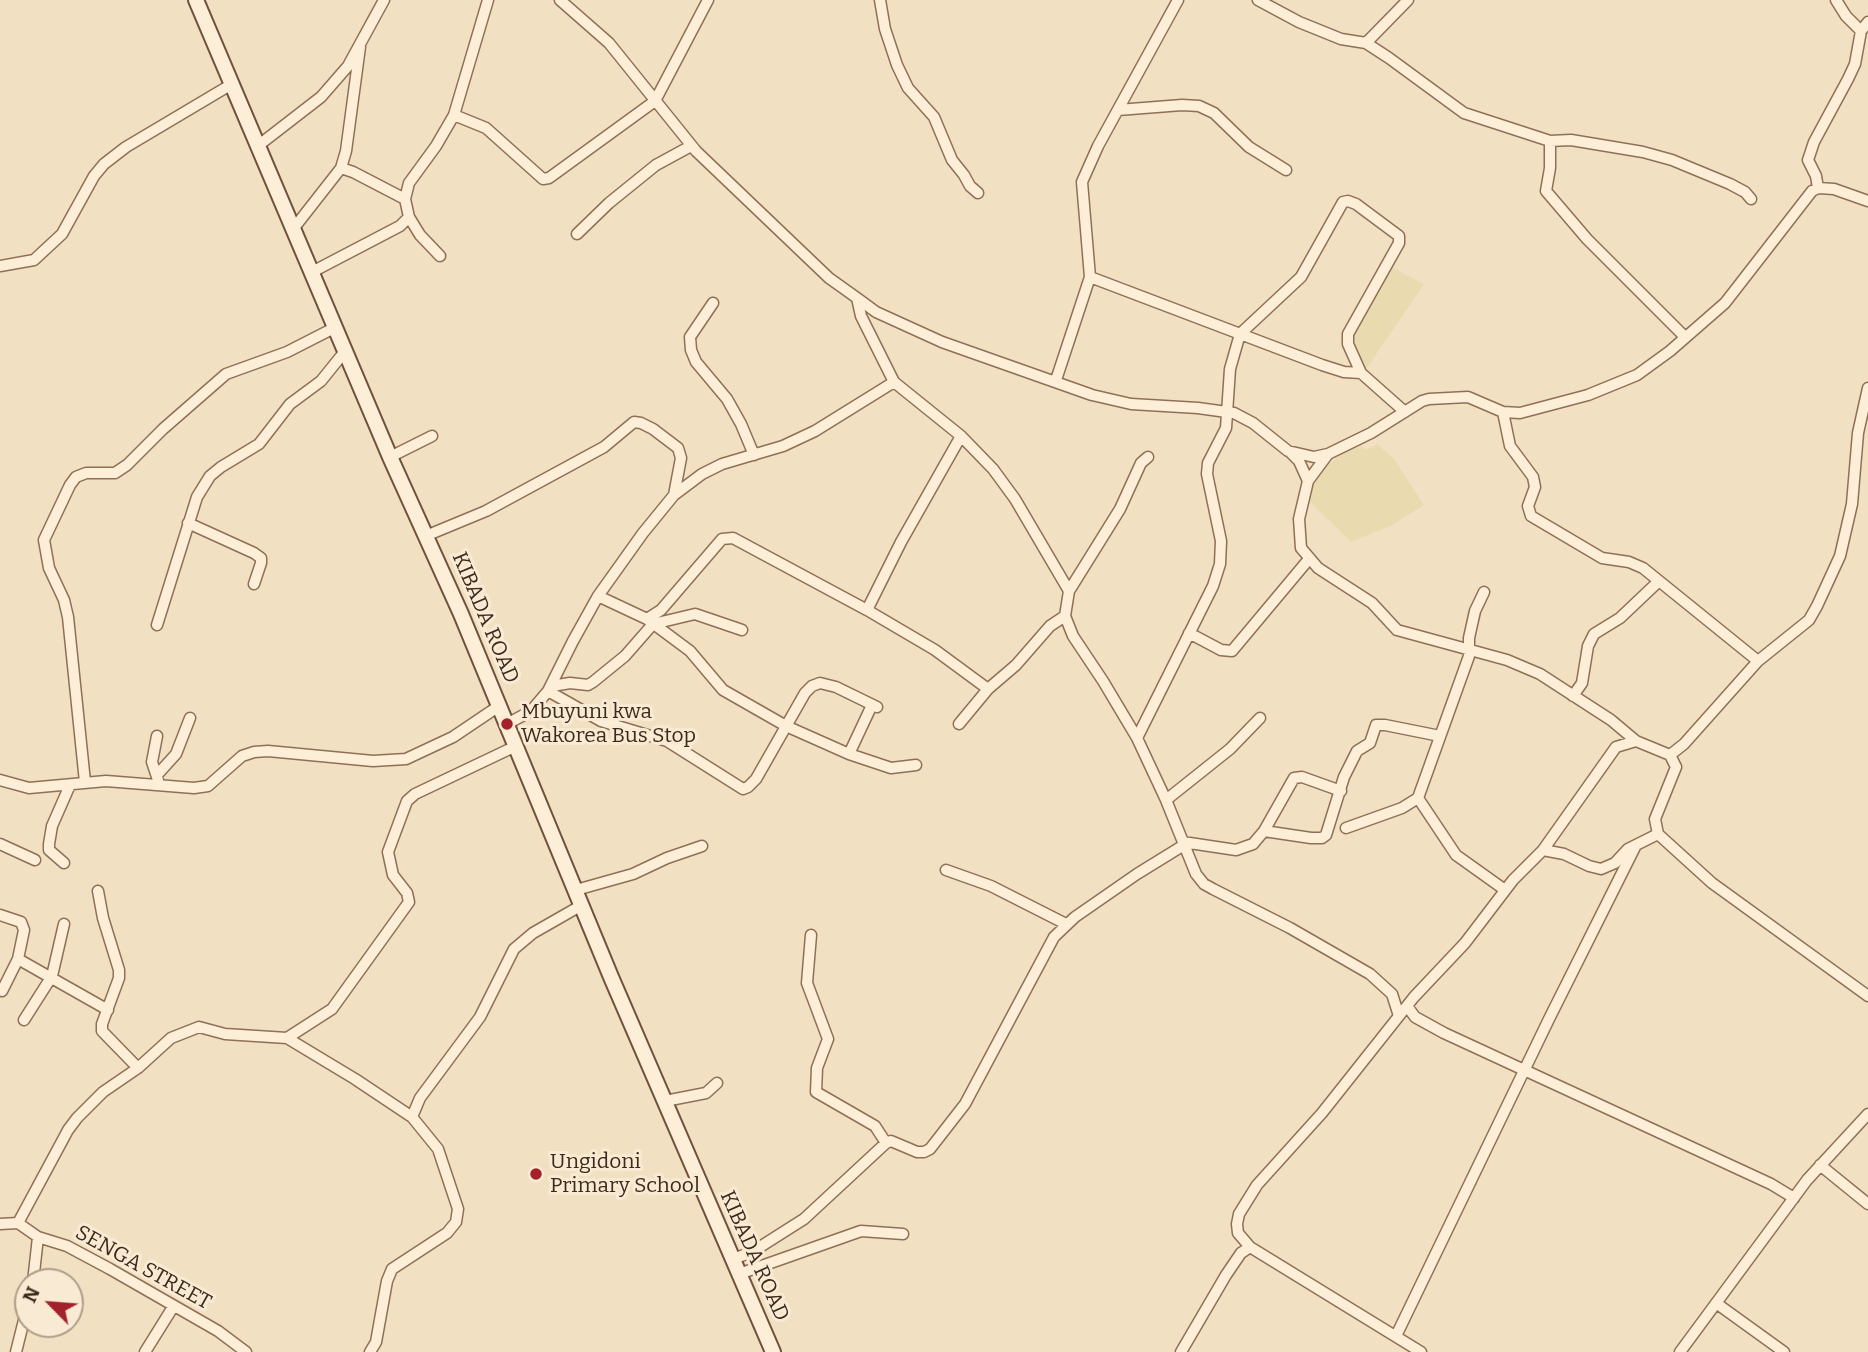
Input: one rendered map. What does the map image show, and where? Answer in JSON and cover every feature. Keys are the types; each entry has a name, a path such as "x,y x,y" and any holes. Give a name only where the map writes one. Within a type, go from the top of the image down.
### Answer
{"main road":[{"name":"KIBADA ROAD","path":"196,0 390,457 428,536 773,1352"}],"street":[{"path":"259,145 321,97 348,66 384,0"},
{"path":"440,256 420,235 409,217 405,199 409,183 454,116 488,0"},
{"path":"560,0 609,43 691,146 829,278 876,312 942,342 1056,380 1092,395 1131,404 1226,411 1253,423 1282,443 1299,461 1308,481"},
{"path":"454,116 486,128 543,179 549,177 655,101 708,0"},
{"path":"880,0 885,29 908,88 934,117 952,160 978,193"},
{"path":"1056,380 1090,277 1082,182 1178,0"},
{"path":"1258,0 1299,22 1353,42 1366,43 1464,113 1550,141 1572,140 1643,152 1672,160 1730,184 1745,192 1751,199"},
{"path":"1366,43 1408,0"},
{"path":"1836,0 1846,16 1861,31"},
{"path":"1818,188 1808,160 1814,142 1828,120 1855,64 1861,31 1868,22"},
{"path":"294,228 341,168 360,47"},
{"path":"0,266 34,260 62,234 94,176 104,164 126,147 232,84"},
{"path":"1118,110 1199,106 1214,113 1250,147 1286,170"},
{"path":"1550,141 1550,168 1546,191 1587,239 1685,337"},
{"path":"577,234 609,203 656,165 691,146"},
{"path":"341,168 405,199"},
{"path":"1289,451 1314,457 1328,454 1371,433 1429,399 1468,397 1503,412 1520,414 1609,388 1637,375 1670,351 1725,303 1800,206 1818,188 1834,189 1868,201"},
{"path":"1137,738 1213,586 1220,564 1221,541 1207,474 1208,463 1226,428 1230,369 1240,334 1301,277 1343,202 1356,204 1399,236 1399,243 1348,334 1348,344 1361,373 1405,412"},
{"path":"312,272 400,226 409,217"},
{"path":"1090,277 1322,365 1344,372 1361,373"},
{"path":"857,298 860,316 894,382 961,436 1005,484 1069,591"},
{"path":"713,303 690,337 691,350 696,362 727,399 754,455"},
{"path":"85,782 68,617 64,600 49,568 44,540 70,485 76,477 86,473 115,472 127,466 163,429 226,373 287,352 336,327"},
{"path":"157,625 197,497 210,476 259,444 290,404 321,381 346,350"},
{"path":"508,724 531,711 550,688 598,596 674,495 702,474 722,464 783,446 894,382"},
{"path":"1670,755 1684,744 1758,661 1809,620 1817,606 1840,556 1852,504 1858,433 1868,387"},
{"path":"1503,412 1510,446 1533,477 1535,486 1528,506 1531,516 1602,558 1629,562 1643,568 1758,661"},
{"path":"428,536 486,511 604,447 634,422 653,429 678,448 681,457 674,495"},
{"path":"390,457 432,436"},
{"path":"867,610 901,542 961,436"},
{"path":"1328,454 1308,481 1299,519 1301,548 1309,559 1372,603 1397,630 1469,648 1540,674 1611,720 1636,741 1670,755 1676,767 1655,819 1658,834 1712,883 1868,996"},
{"path":"1856,456 1868,454"},
{"path":"1148,457 1141,463 1120,509 1069,591 1065,616 1073,636 1137,738 1166,800 1191,866 1204,884 1351,961 1392,994 1399,1016"},
{"path":"188,523 261,558 254,584"},
{"path":"550,688 569,683 588,685 625,656 650,621 722,539 733,538 935,650 988,689"},
{"path":"1189,633 1221,650 1232,651 1309,559"},
{"path":"1573,696 1582,683 1588,646 1594,634 1620,618 1659,581"},
{"path":"1346,828 1402,808 1418,798 1469,656 1475,611 1484,592"},
{"path":"598,596 650,621 690,652 723,690 786,726 849,754 891,768 916,765"},
{"path":"650,621 695,614 742,630"},
{"path":"959,724 988,689 1016,666 1050,626 1065,616"},
{"path":"550,688 601,721 667,741 743,789 756,779 805,693 820,683 836,687 875,706 849,754"},
{"path":"0,780 29,788 85,782 158,780 194,788 208,786 242,756 254,752 373,761 407,759 453,737 499,706"},
{"path":"158,780 176,754 190,718"},
{"path":"1166,800 1230,749 1260,718"},
{"path":"1264,831 1322,838 1326,835 1344,777 1357,751 1370,743 1376,725 1385,724 1440,736"},
{"path":"157,736 152,762 158,780"},
{"path":"1421,1352 1250,1247 1238,1233 1239,1214 1257,1185 1322,1113 1414,997 1465,943 1505,890 1544,850 1616,747 1636,741"},
{"path":"287,1038 332,1009 407,908 407,894 393,875 388,852 407,801 415,794 516,746"},
{"path":"733,1259 752,1252 804,1219 886,1143 891,1141 917,1152 930,1149 965,1104 1043,953 1066,924 1183,844 1236,850 1252,844 1264,831 1294,778 1302,776 1341,791"},
{"path":"65,863 49,850 49,844 52,826 70,785"},
{"path":"1418,798 1456,855 1505,890"},
{"path":"1544,850 1564,854 1601,869 1615,863 1628,849 1658,834"},
{"path":"0,844 35,860"},
{"path":"1396,1336 1636,845"},
{"path":"576,890 633,874 702,846"},
{"path":"946,870 991,886 1066,924"},
{"path":"98,891 103,918 119,970 119,978 102,1024 102,1031 138,1068"},
{"path":"412,1118 420,1098 480,1017 514,949 533,933 582,905"},
{"path":"0,915 21,922 24,930 18,959 2,991"},
{"path":"24,1020 51,976 64,925"},
{"path":"811,935 807,984 828,1039 817,1068 816,1093 875,1126 886,1143"},
{"path":"18,959 108,1010"},
{"path":"1392,994 1414,997"},
{"path":"1407,1006 1415,1017 1444,1033 1771,1184 1794,1198"},
{"path":"0,1224 18,1223 72,1124 103,1092 138,1068 171,1038 199,1027 225,1034 287,1038 355,1079 412,1118 438,1149 458,1209 458,1216 447,1233 392,1269 387,1281 376,1342 370,1352"},
{"path":"665,1101 706,1093 717,1083"},
{"path":"1680,1352 1820,1165 1868,1114"},
{"path":"1820,1165 1868,1204"},
{"name":"SENGA STREET","path":"18,1223 38,1237 67,1246 218,1331 246,1352"},
{"path":"739,1274 861,1231 903,1234"},
{"path":"35,1268 38,1237"},
{"path":"1181,1352 1226,1275 1241,1253 1250,1247"},
{"path":"1716,1304 1784,1352"},
{"path":"145,1352 173,1307"}],"shaded area":[{"path":"1389,266 1424,284 1364,372 1351,344 1353,330"},
{"path":"1377,444 1394,459 1424,505 1392,525 1351,542 1307,499 1315,474 1343,453 1361,446 1367,450"}],"place":[{"name":"Mbuyuni kwa Wakorea Bus Stop","path":"507,724"},
{"name":"Ungidoni Primary School","path":"536,1174"}]}
